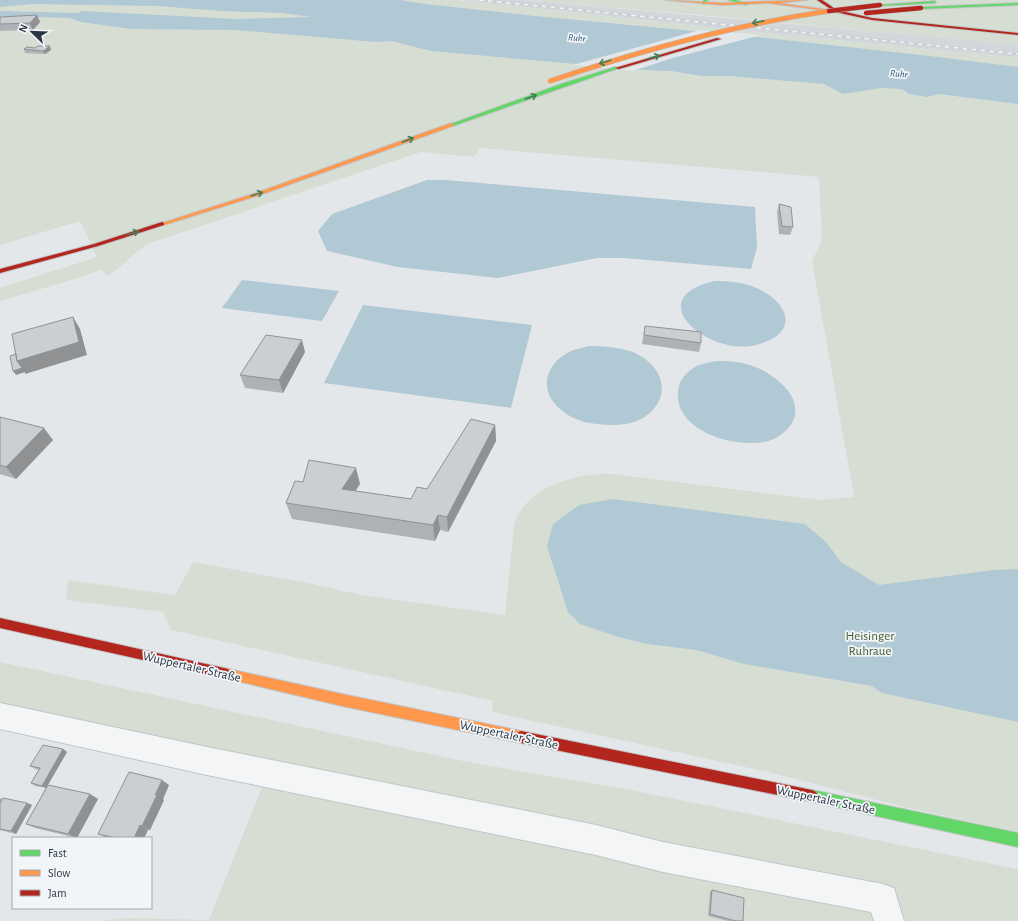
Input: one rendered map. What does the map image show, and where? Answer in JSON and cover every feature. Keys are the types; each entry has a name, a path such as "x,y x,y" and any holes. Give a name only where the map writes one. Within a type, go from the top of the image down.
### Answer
{"main road":[{"path":"667,0 746,4 806,0"},
{"path":"730,0 746,4"},
{"path":"819,0 836,12"},
{"path":"828,0 849,4 882,16 1018,30"},
{"path":"469,109 650,48 757,22 881,3 966,0"},
{"path":"770,3 836,12 883,21 1018,34"},
{"path":"0,271 96,245 258,194 563,85 669,52 719,39 803,21 921,8 1018,5"},
{"path":"0,280 53,263 96,245"},
{"name":"Wuppertaler Straße","path":"0,623 342,700 904,815 1018,840"}],"street":[{"path":"0,716 208,761 596,840 886,910"}],"shaded area":[{"path":"459,0 522,0 970,40 1018,45 1018,58 715,28"}],"green space":[{"name":"Heisinger Ruhraue","path":"0,0 459,0 715,28 1018,58 1018,832 904,807 768,772 492,712 493,701 171,630 163,612 66,600 68,580 175,595 193,562 313,584 361,595 505,615 514,526 520,512 529,501 540,492 569,479 599,474 613,474 820,500 854,497 812,261 822,240 819,177 480,148 474,157 421,152 150,243 139,250 118,269 106,276 102,269 82,277 0,301 0,288 97,257 80,221 0,245"},
{"path":"522,0 1018,0 1018,45 700,15"},
{"path":"0,662 468,762 641,792 1018,869 1018,921 101,921 127,918 209,920 271,764 0,716"}],"water":[{"name":"Ruhr","path":"0,0 400,0 535,16 766,38 1018,67 1018,104 939,94 927,97 909,94 902,89 881,88 843,94 824,84 730,76 702,76 671,71 643,70 431,51 391,41 376,42 235,30 131,29 81,22 69,18 0,16 0,11 78,13 82,11 237,19 312,17 282,13 220,11 158,6 32,4 0,7"},
{"path":"427,180 446,180 755,207 757,248 751,269 625,258 597,258 498,278 398,267 327,251 318,231 332,214"},
{"path":"242,280 339,291 322,321 222,308"},
{"path":"715,281 735,282 749,285 766,293 776,300 785,317 785,326 780,333 770,340 756,345 738,346 719,342 702,335 689,324 682,312 682,300 693,289"},
{"path":"363,305 532,325 511,408 324,383"},
{"path":"588,346 609,347 630,351 641,356 650,363 660,379 662,389 660,398 655,407 646,416 634,422 625,424 612,425 584,422 572,417 553,402 547,385 550,370 555,362 571,351"},
{"path":"717,361 748,364 766,372 781,383 792,397 795,406 795,414 792,423 787,430 774,439 745,443 729,441 712,436 698,428 687,418 679,406 678,391 682,379 695,367"},
{"path":"613,499 805,524 826,542 841,562 879,585 993,570 1018,569 1018,722 882,693 872,686 744,664 696,650 647,644 615,636 580,624 568,612 547,546 553,524 579,505"}],"pier":[{"path":"700,30 761,35 669,59 633,71 573,65"}],"building":[{"path":"37,15 30,23 0,24 0,17"},
{"path":"38,46 50,46 43,51 24,49 27,47 35,48"},
{"path":"779,204 791,207 793,227 782,226"},
{"path":"73,317 79,342 17,361 12,334"},
{"path":"645,326 701,332 701,343 644,335"},
{"path":"266,335 302,340 279,380 240,375"},
{"path":"16,354 17,361 22,368 13,371 10,356"},
{"path":"0,417 44,428 6,467 0,465"},
{"path":"471,419 495,425 447,517 438,515 433,525 286,503 295,481 303,482 309,460 356,468 342,489 411,499 417,487 427,489"},
{"path":"43,745 63,749 42,786 31,783 40,768 30,766"},
{"path":"129,772 162,780 155,795 157,795 142,826 140,825 134,837 112,837 98,834"},
{"path":"48,785 90,794 68,834 26,824"},
{"path":"3,798 27,803 11,831 0,829 0,803"},
{"path":"712,890 744,898 743,921 736,921 710,914"}],"railway":[{"path":"479,0 1018,54"}],"traffic: fast":[{"path":"730,0 746,4"},
{"path":"880,5 935,2"},
{"path":"921,8 1018,4"},
{"path":"451,125 563,85 617,68"},
{"path":"812,796 1018,840"}],"traffic: slow":[{"path":"667,0 722,4 806,0"},
{"path":"770,3 836,11"},
{"path":"550,81 653,48 723,30 793,16 829,11"},
{"path":"162,224 258,194 451,125"},
{"path":"224,673 342,700 521,737"}],"traffic: jam":[{"path":"819,0 836,11 872,19 1018,34"},
{"path":"829,11 880,5"},
{"path":"866,13 921,8"},
{"path":"617,68 719,39"},
{"path":"0,271 96,245 162,224"},
{"path":"0,623 224,673"},
{"path":"521,737 812,796"}]}
